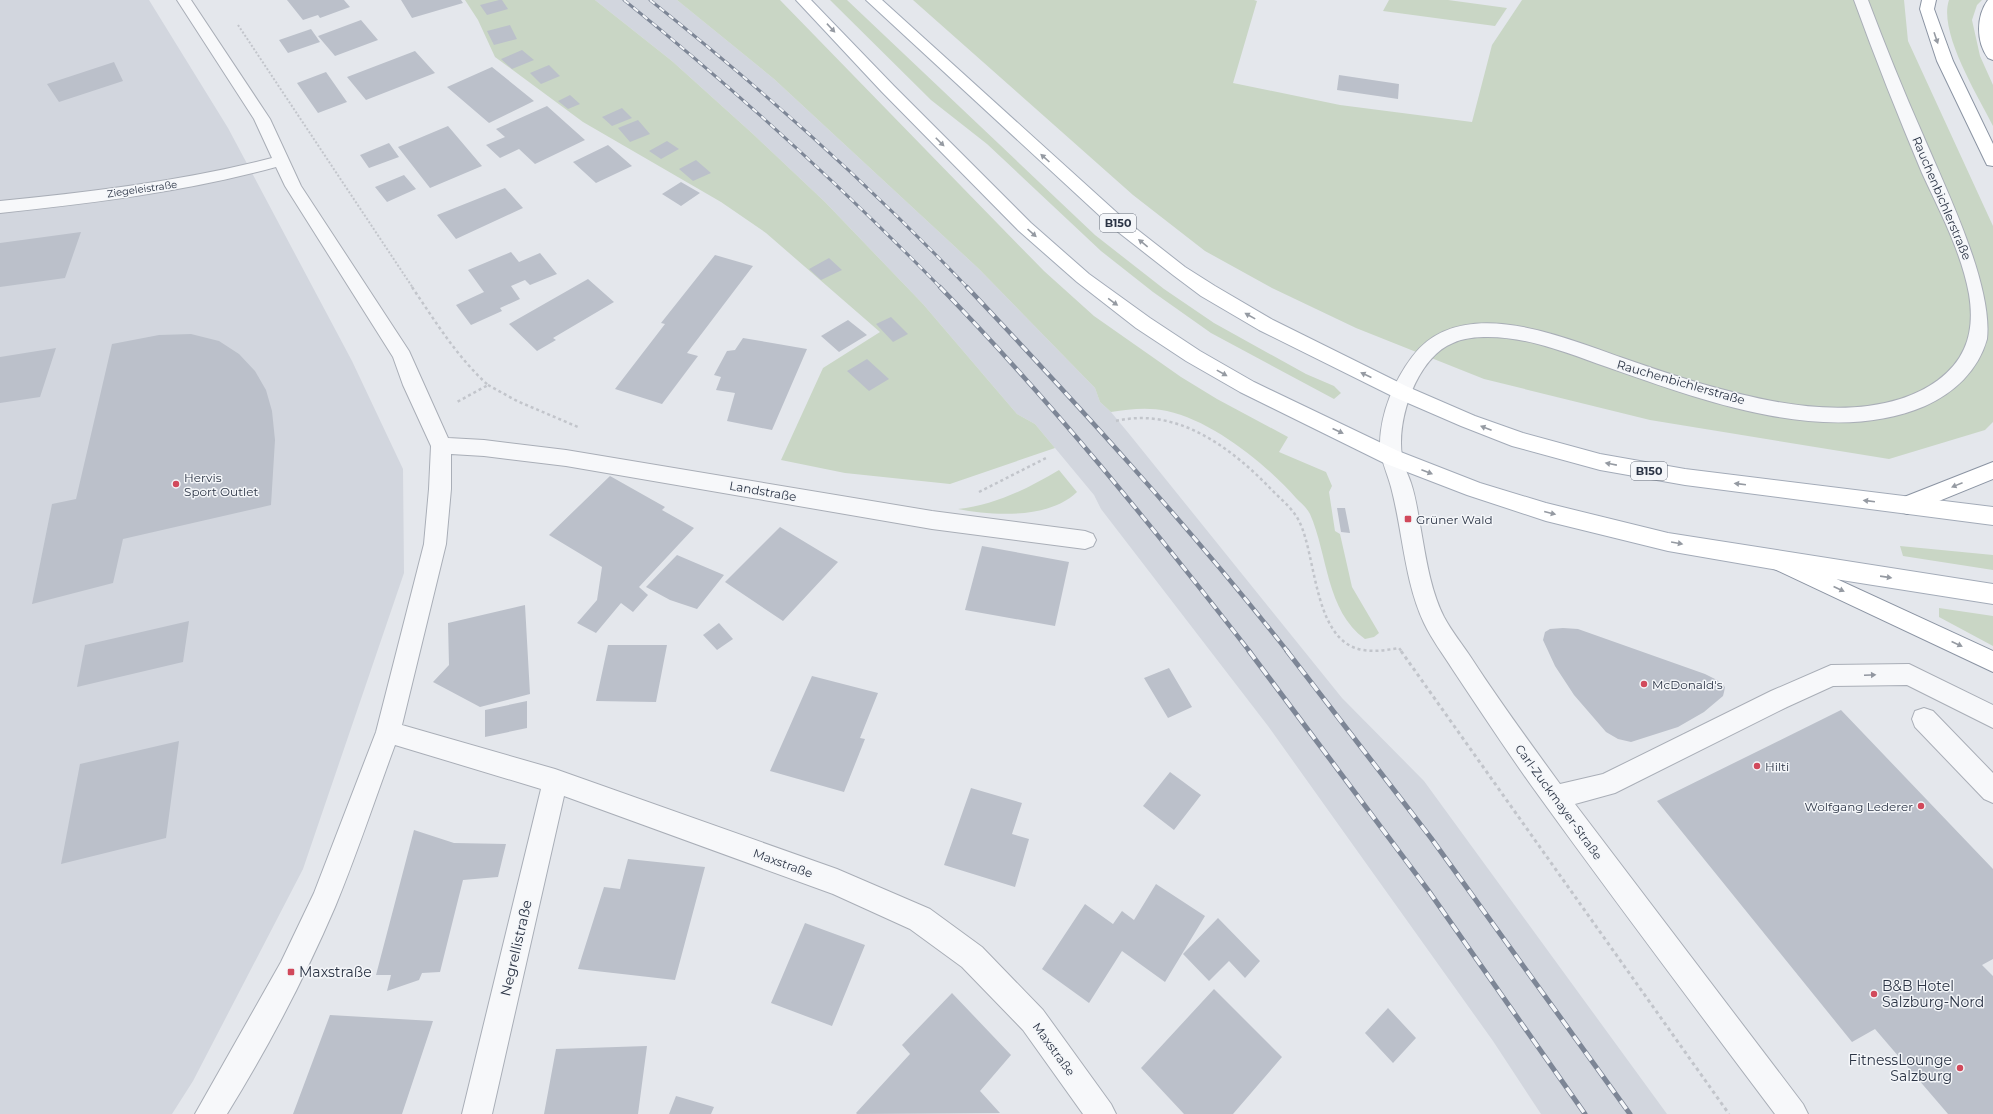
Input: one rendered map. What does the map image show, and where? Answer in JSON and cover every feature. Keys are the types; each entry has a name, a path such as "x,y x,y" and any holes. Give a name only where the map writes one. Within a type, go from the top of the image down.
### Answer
{"main road":[{"path":"803,0 888,90 1025,227 1108,298 1168,340 1234,379 1391,457 1474,489 1546,512 1668,542 1778,562 1993,594"},
{"name":"B150","path":"873,0 1119,224 1179,271 1234,308 1293,340 1401,392 1468,421 1519,440 1600,462 1685,477 1993,516"},
{"path":"1929,0 1928,9 1945,61 1993,161"},
{"path":"1993,3 1988,14 1986,25 1987,37 1993,55"},
{"path":"1907,505 1993,470"},
{"path":"1778,562 1993,662"}],"street":[{"path":"184,0 262,119 293,186 402,356 413,385 430,418 441,446 440,489 435,544 388,732 325,899 291,972 236,1073 210,1114"},
{"name":"Rauchenbichlerstraße","path":"1391,457 1392,424 1401,392 1414,369 1428,350 1438,341 1450,336 1473,332 1523,333 1557,342 1649,374 1704,391 1772,406 1828,414 1852,415 1900,408 1921,400 1956,377 1974,348 1980,315 1978,295 1970,266 1955,226 1881,57 1861,0"},
{"name":"Ziegeleistraße","path":"0,208 170,186 221,176 282,160"},
{"name":"Landstraße","path":"441,446 484,448 566,458 932,520 1085,540"},
{"name":"Carl-Zuckmayer-Straße","path":"1391,457 1401,483 1412,550 1433,618 1492,710 1555,798 1793,1114"},
{"path":"1555,798 1606,785 1779,699 1831,676 1909,674 1993,717"},
{"path":"1924,719 1993,792"},
{"name":"Maxstraße","path":"388,732 555,781 837,882 920,919 972,957 1033,1020 1101,1114"},
{"name":"Negrellistraße","path":"477,1114 555,781"}],"path":[{"path":"237,22 284,90 445,336 474,372 488,385 430,418"},
{"path":"1116,421 1136,416 1159,417 1172,421 1221,444 1243,461 1290,507 1299,522 1328,619 1336,633 1349,645 1364,650 1377,651 1399,648 1729,1114"}],"shaded area":[{"path":"0,0 149,0 228,128 352,361 403,469 404,573 303,869 193,1081 172,1114 0,1114"},
{"path":"595,0 677,0 774,79 979,269 1095,388 1100,402 1111,412 1130,435 1342,698 1424,781 1667,1114 1541,1114 1493,1041 1268,726 1101,509 1094,495 1035,424 1017,414 923,304 825,202 753,134 672,61"}],"green space":[{"path":"465,0 595,0 672,61 753,134 825,202 923,304 1017,414 1035,424 1055,448 950,484 845,473 781,460 823,368 880,332 766,233 721,202 583,122 495,57 478,20"},
{"path":"677,0 780,0 1044,271 1094,316 1181,377 1217,399 1288,437 1279,452 1326,472 1332,486 1329,492 1335,531 1340,534 1352,587 1379,633 1374,637 1365,639 1352,627 1342,613 1335,598 1310,514 1270,471 1220,434 1185,416 1153,409 1132,409 1111,412 1100,402 1095,388 979,269 774,79"},
{"path":"830,0 847,0 1095,235 1164,289 1214,323 1306,374 1334,386 1341,393 1334,399 1211,333 1153,292 1101,251 987,144 931,100"},
{"path":"913,0 1254,0 1257,1 1233,83 1340,105 1472,122 1492,45 1522,0 1904,0 1908,41 1993,226 1993,422 1985,430 1889,459 1650,420 1484,379 1356,328 1272,288 1205,251 1133,195"},
{"path":"1389,0 1448,0 1507,8 1495,26 1383,11"},
{"path":"1949,0 1982,0 1977,5 1972,20 1980,56 1993,85 1993,126 1961,64 1954,46 1949,29 1947,13"},
{"path":"1059,470 1077,492 1065,501 1052,507 1037,511 1004,514 958,509 998,500 1023,490"},
{"path":"1900,546 1993,555 1993,570 1903,556"},
{"path":"1939,608 1993,616 1993,646 1939,617"}],"building":[{"path":"287,0 344,0 350,7 320,18 318,15 303,20"},
{"path":"401,0 461,0 463,3 412,18"},
{"path":"502,0 508,9 487,15 480,5"},
{"path":"361,20 378,40 335,56 318,36"},
{"path":"510,25 517,39 494,45 487,31"},
{"path":"311,29 320,42 288,53 279,40"},
{"path":"522,50 534,60 512,69 501,59"},
{"path":"415,51 435,73 366,100 347,77"},
{"path":"114,62 123,81 59,102 47,84"},
{"path":"549,65 560,76 541,84 530,73"},
{"path":"492,67 534,101 489,123 447,87"},
{"path":"326,72 347,102 318,113 297,83"},
{"path":"1339,75 1399,84 1398,99 1337,90"},
{"path":"570,95 580,104 568,109 558,101"},
{"path":"547,106 585,140 535,164 519,149 500,158 486,145 505,137 496,129"},
{"path":"622,108 632,118 612,126 602,117"},
{"path":"638,120 650,134 630,142 618,128"},
{"path":"448,126 482,166 430,188 398,147"},
{"path":"667,141 679,149 661,159 649,151"},
{"path":"389,143 399,157 369,168 360,155"},
{"path":"608,145 632,166 596,183 573,162"},
{"path":"696,160 711,173 693,181 679,169"},
{"path":"404,175 416,189 387,202 375,187"},
{"path":"681,182 700,193 681,206 662,194"},
{"path":"505,188 523,208 456,239 437,215"},
{"path":"81,232 65,278 0,287 0,243"},
{"path":"511,252 519,262 540,253 557,274 530,285 525,280 511,286 520,299 500,308 502,311 471,325 456,305 484,292 468,270"},
{"path":"715,255 753,266 687,353 698,356 662,404 615,389 665,324 661,323"},
{"path":"829,258 842,270 821,280 809,269"},
{"path":"588,279 614,302 553,338 556,340 537,351 509,324"},
{"path":"891,317 908,334 893,342 876,324"},
{"path":"848,320 867,335 839,352 821,336"},
{"name":"Hervis Sport Outlet","path":"191,334 219,341 239,354 255,371 266,390 272,411 275,440 271,505 123,539 113,583 32,604 52,504 76,499 112,344 159,335"},
{"path":"743,338 807,349 772,430 727,421 735,393 716,390 721,377 714,375 727,351 735,350"},
{"path":"56,348 40,397 0,403 0,357"},
{"path":"867,359 889,379 869,391 847,371"},
{"path":"610,476 665,507 662,510 694,528 639,587 648,595 633,612 621,603 596,633 577,623 597,600 602,567 549,535"},
{"path":"1337,508 1345,508 1350,533 1341,532"},
{"path":"780,527 838,562 783,621 725,582"},
{"path":"982,546 1069,562 1055,626 965,610"},
{"path":"677,555 724,575 697,609 670,600 646,587"},
{"path":"525,605 530,694 480,707 433,682 449,665 448,623"},
{"path":"189,621 183,662 77,687 85,645"},
{"path":"719,623 733,639 717,650 703,635"},
{"name":"McDonald's","path":"1550,629 1578,629 1705,674 1717,680 1725,687 1723,696 1704,712 1678,727 1631,742 1618,739 1606,732 1574,695 1555,666 1543,640 1545,632"},
{"path":"608,645 667,645 656,702 596,701"},
{"path":"1169,668 1192,707 1168,718 1144,678"},
{"path":"812,676 878,693 860,738 865,739 844,792 770,771"},
{"path":"527,701 527,728 485,737 485,710"},
{"path":"1841,710 1993,869 1993,959 1982,965 1993,976 1993,1114 1948,1114 1875,1029 1852,1042 1657,801"},
{"path":"179,741 166,838 61,864 80,764"},
{"path":"1170,772 1201,795 1174,830 1143,806"},
{"path":"971,788 1022,803 1012,834 1029,839 1015,887 944,865"},
{"path":"414,830 454,843 506,844 498,877 463,880 440,972 422,973 419,980 387,991 391,975 376,975"},
{"path":"628,859 705,867 675,980 578,969 604,887 620,889"},
{"path":"1156,884 1205,916 1165,982 1122,951 1089,1003 1042,969 1085,904 1113,924 1122,911 1134,920"},
{"path":"1218,918 1260,961 1245,978 1229,961 1209,981 1183,954"},
{"path":"805,923 865,945 832,1026 771,1003"},
{"path":"1214,989 1282,1057 1233,1114 1184,1114 1141,1068"},
{"path":"952,993 1011,1055 980,1091 1000,1113 857,1114 856,1113 910,1054 902,1045"},
{"path":"1388,1008 1416,1038 1393,1063 1365,1033"},
{"path":"330,1015 433,1021 402,1114 293,1114"},
{"path":"647,1046 638,1114 544,1114 556,1049"},
{"path":"676,1096 714,1107 711,1114 669,1114"}],"railway":[{"path":"624,0 707,68 787,139 865,212 940,287"},
{"path":"650,0 733,68 814,138 931,249 968,288"},
{"path":"940,287 1061,419 1138,511 1250,652"},
{"path":"967,287 1132,466 1211,558 1288,652"},
{"path":"1249,651 1428,890 1585,1114"},
{"path":"1287,651 1431,838 1630,1114"}],"place":[{"name":"Hervis Sport Outlet","path":"176,484"},
{"name":"Grüner Wald","path":"1408,519"},
{"name":"McDonald's","path":"1644,684"},
{"name":"Hilti","path":"1757,766"},
{"name":"Wolfgang Lederer","path":"1921,806"},
{"name":"Maxstraße","path":"291,972"},
{"name":"B&B Hotel Salzburg-Nord","path":"1874,994"},
{"name":"FitnessLounge Salzburg","path":"1960,1068"}]}
